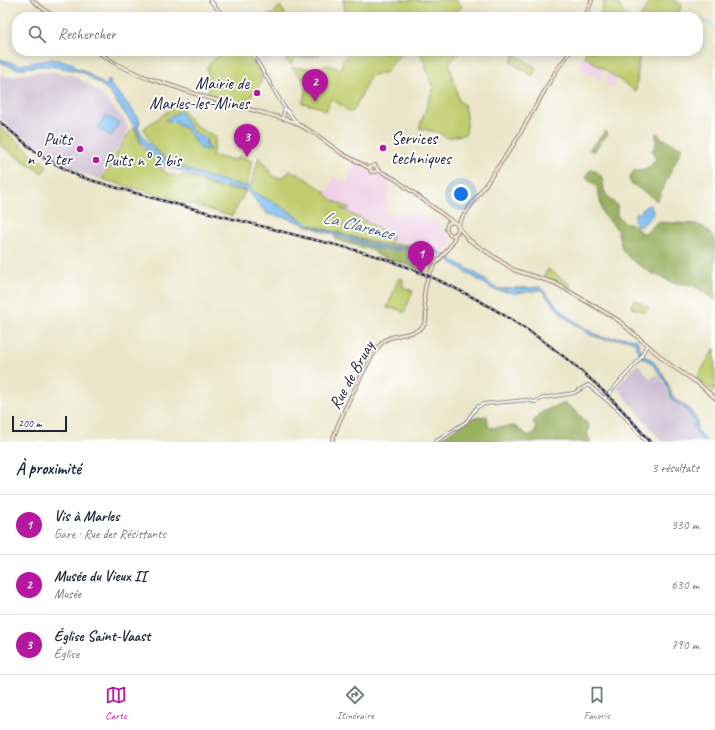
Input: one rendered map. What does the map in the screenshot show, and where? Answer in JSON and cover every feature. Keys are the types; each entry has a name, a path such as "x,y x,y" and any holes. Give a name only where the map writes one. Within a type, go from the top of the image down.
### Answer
{"main road":[{"path":"32,0 48,12"},
{"path":"587,12 592,0"},
{"path":"105,56 135,73 193,93 243,108 284,118 298,124 344,156 370,167 374,165 376,170"},
{"path":"454,240 460,221 512,146 556,71 567,56"},
{"path":"370,167 371,172 376,170 380,171 394,179 424,202 454,222 463,234 504,264 514,270 569,290 618,320 633,331 672,366 700,384 715,398"},
{"path":"445,216 448,223 446,230 454,240"},
{"path":"448,223 460,221"},
{"path":"450,235 463,234"},
{"name":"Rue de Bruay","path":"332,442 345,409 377,349 386,339 418,330 424,325 427,317 424,298 428,276 454,240"}],"street":[{"path":"210,0 220,12"},
{"path":"253,56 284,107 298,124"},
{"path":"284,107 284,118"},
{"path":"284,118 289,114"},
{"path":"605,398 642,355 647,344"},
{"path":"435,442 466,422 477,407 484,404 526,400 535,402 543,398 574,392 588,385 623,415 646,442"}],"shaded area":[{"path":"259,56 279,56 264,64"},
{"path":"584,56 602,67 601,82 577,67"},
{"path":"608,71 616,77 615,88 606,84"},
{"path":"51,72 72,75 88,84 103,96 125,121 128,130 100,179 69,168 45,156 0,118 0,74 6,77 30,73"},
{"path":"354,162 366,168 369,172 380,173 391,179 385,213 423,215 427,221 434,223 435,219 438,221 438,225 452,242 442,253 426,245 391,245 392,235 323,199 334,177 347,182"},
{"path":"638,364 650,379 657,374 664,382 671,400 683,407 694,422 692,429 702,442 662,442 617,387"}],"green space":[{"path":"343,0 457,0 462,7 456,12 344,12"},
{"path":"605,0 619,5 623,12 601,12"},
{"path":"651,0 673,0 682,5 679,12 643,12"},
{"path":"280,6 284,12 275,12"},
{"path":"251,56 261,75 261,83 249,99 241,103 234,100 232,103 209,96 207,67 218,57"},
{"path":"291,56 314,56 302,58 295,57 291,65 285,60"},
{"path":"347,56 399,56 385,73 372,75 369,78 354,110 350,112 331,98 326,111 319,107 302,103 308,85 291,67 314,69 327,65 340,69"},
{"path":"422,56 456,56 449,64 459,101 464,104 467,122 466,134 447,138 437,132 419,128 433,89"},
{"path":"514,56 518,56 536,68 532,76 511,62"},
{"path":"584,56 640,56 636,91"},
{"path":"179,104 194,125 216,137 212,156 236,160 239,156 252,161 247,187 212,178 185,168 164,157 156,150 144,128"},
{"path":"0,127 48,167 42,173 0,145"},
{"path":"135,127 141,145 167,174 179,177 185,175 218,188 246,191 232,216 102,179 127,135"},
{"path":"606,131 608,134 593,152 589,149"},
{"path":"656,132 662,138 682,148 657,201 631,183 629,178 634,171 649,168 656,159 652,151 656,144"},
{"path":"259,157 275,178 282,178 290,171 297,173 326,192 326,194 334,201 350,208 348,210 340,208 392,235 391,245 375,243 310,225 295,217 280,206 253,192 250,188"},
{"path":"593,169 601,176 604,190 607,195 617,205 617,215 625,223 634,225 641,233 646,233 657,222 695,224 704,227 715,239 715,301 693,285 672,283 662,277 654,275 630,259 622,249 617,229 603,214 597,187 586,177 589,171"},
{"path":"310,225 380,244 426,245 437,250 419,246 397,248 381,247"},
{"path":"334,235 387,250 422,248 437,253 427,251 426,253 422,251 420,255 426,255 423,259 409,258 408,262 421,269 420,270 377,255 375,251 336,240"},
{"path":"548,269 571,285 569,288 544,276"},
{"path":"399,278 403,279 403,287 413,291 404,313 398,309 387,308"},
{"path":"635,300 649,308 645,313 638,309 633,309 632,304"},
{"path":"715,348 715,389 714,391 696,379"},
{"path":"565,403 579,414 589,426 587,434 591,442 435,442 472,418 487,416 489,428 514,426 529,436 535,432 536,426 533,423 543,411"}],"water":[{"path":"0,59 20,65 53,59 74,64 73,67 83,70 106,86 109,79 111,80 110,84 124,99 140,121 138,127 147,141 158,153 185,169 201,175 248,187 253,192 280,206 311,226 381,247 397,248 419,246 432,248 442,254 441,255 422,248 398,250 380,249 324,232 291,219 267,214 247,190 213,185 161,164 143,145 135,127 107,89 82,72 59,67 40,66 18,69 0,62"},
{"path":"180,111 190,128 196,134 206,139 207,144 205,145 210,148 210,150 201,149 185,128 174,122 165,120"},
{"path":"106,115 119,123 111,136 98,128"},
{"path":"650,205 653,211 652,216 642,226 637,226 634,220 636,212 639,214 646,206"},
{"path":"444,255 477,274 497,289 540,287 568,317 593,333 604,338 625,337 637,340 642,354 641,356 634,342 626,339 606,340 591,335 565,318 541,290 515,293 494,290 443,257"},
{"path":"643,355 652,360 664,375 674,399 689,409 697,420 697,430 707,442 703,442 693,428 695,422 684,407 672,400 665,381 652,364 642,357"}],"waterway":[{"path":"703,21 715,26"}],"railway":[{"path":"0,122 39,155 78,176 162,201 367,253 426,275 462,292 498,311 532,333 564,357 595,383 624,412 650,442"}],"place":[{"name":"Mairie de Marles-les-Mines","path":"257,93"},
{"name":"Musée du Vieux II","path":"315,102"},
{"name":"Services techniques","path":"383,148"},
{"name":"Puits n° 2 ter","path":"80,149"},
{"name":"Église Saint-Vaast","path":"247,157"},
{"name":"Puits n° 2 bis","path":"96,160"},
{"name":"Vis à Marles","path":"421,274"}],"water label":[{"name":"La Clarence","path":"358,225"}]}
